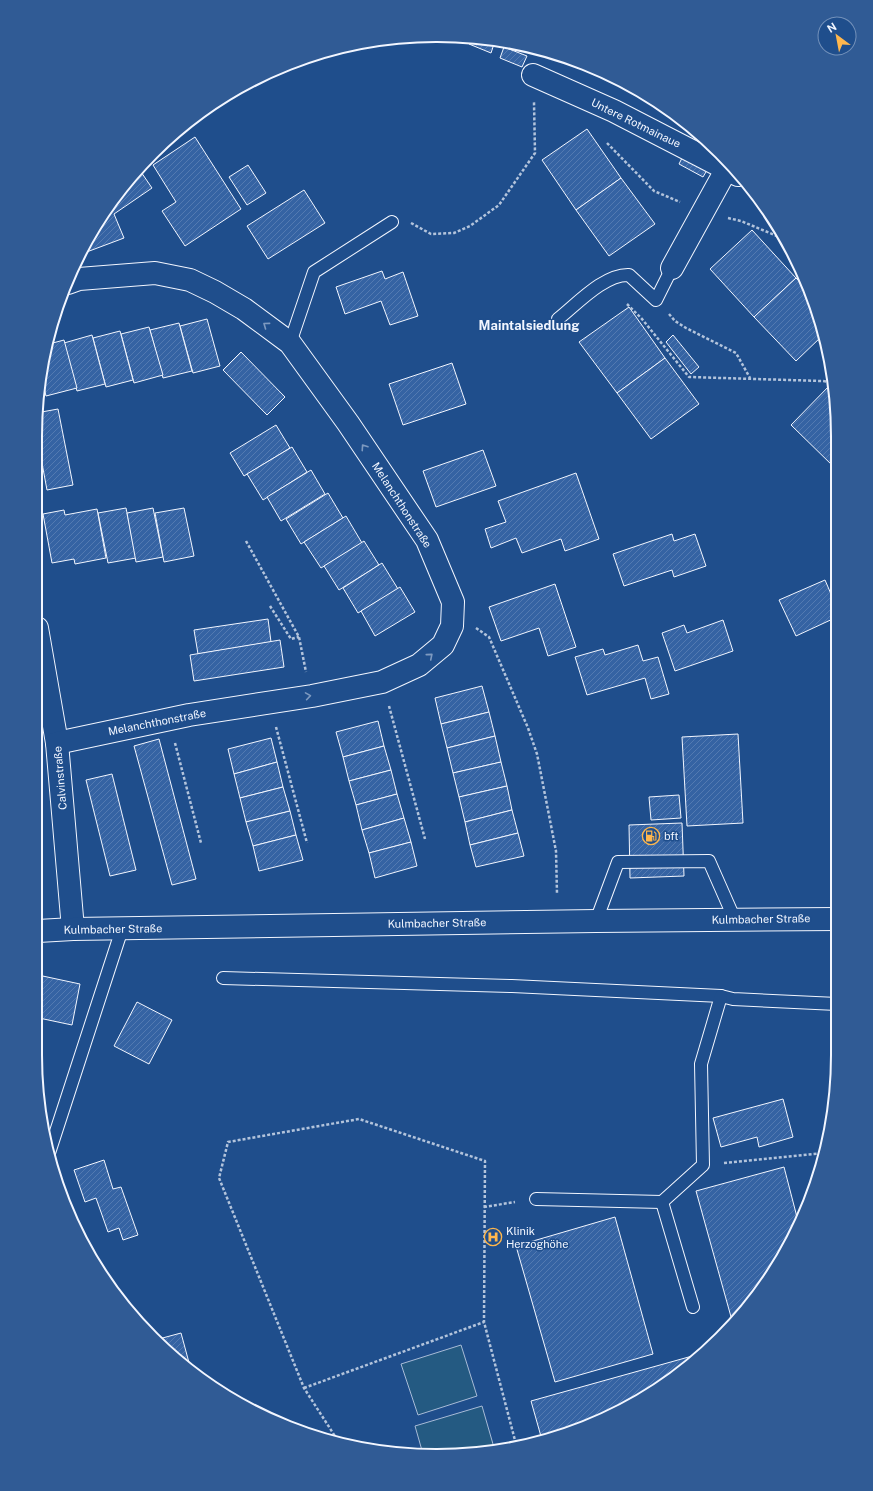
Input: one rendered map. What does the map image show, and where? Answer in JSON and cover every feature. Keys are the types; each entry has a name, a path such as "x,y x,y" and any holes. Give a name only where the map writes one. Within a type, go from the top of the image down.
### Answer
{"street":[{"name":"Untere Rotmainaue","path":"533,74 620,114 728,171"},
{"path":"672,268 702,212 731,174"},
{"name":"Melanchthonstraße","path":"57,743 168,720 312,696 382,682 419,665 443,645 452,626 454,602 427,540 348,423 290,343 244,309 215,292 190,280 156,273 79,279 74,281"},
{"name":"Calvinstraße","path":"42,657 57,743 73,929"},
{"name":"Kulmbacher Straße","path":"42,931 73,929 596,921 831,919"}],"lane":[{"path":"290,343 314,272 392,222"},
{"path":"558,319 596,288 621,274 629,275 656,300 672,268"},
{"path":"596,921 618,862 709,861 735,920"},
{"path":"52,1143 122,929"},
{"path":"223,978 504,986 721,996 734,999 831,1004"},
{"path":"536,1199 662,1202 703,1165 701,1064 721,996"},
{"path":"662,1202 693,1307"}],"path":[{"path":"392,222 410,222 431,234 454,233 470,226 500,205 535,153 533,74"},
{"path":"607,143 654,191 702,212 741,222 776,236"},
{"path":"596,288 606,293 618,295 642,319 689,377 827,382"},
{"path":"642,319 656,300 675,321 736,353 750,379"},
{"path":"246,541 299,637 307,676"},
{"path":"270,606 289,633 291,639 299,637"},
{"path":"453,612 489,637 528,728 537,754 556,851 557,894"},
{"path":"382,682 425,839"},
{"path":"269,702 307,843"},
{"path":"168,720 201,843"},
{"path":"335,1436 304,1388 219,1178 228,1142 359,1119 485,1161 484,1322 515,1441"},
{"path":"703,1165 819,1153"},
{"path":"484,1207 536,1199"},
{"path":"304,1388 484,1322"}],"shaded area":[{"path":"461,1345 477,1396 418,1415 401,1364"},
{"path":"482,1406 493,1445 462,1448 421,1448 415,1426"}],"building":[{"path":"469,44 488,45 493,46 491,53"},
{"path":"504,48 527,56 522,67 500,58"},
{"path":"587,129 621,178 576,210 542,160"},
{"path":"195,137 241,209 185,246 162,211 176,202 153,165"},
{"path":"685,152 710,165 703,177 679,164"},
{"path":"248,165 266,193 247,205 229,177"},
{"path":"142,174 152,188 114,214 124,238 89,251 108,217"},
{"path":"621,178 655,224 609,256 576,210"},
{"path":"304,190 325,223 268,259 247,226"},
{"path":"752,230 796,278 754,317 710,269"},
{"path":"382,271 385,279 403,272 418,316 390,325 381,301 345,314 336,287"},
{"path":"796,278 801,286 819,339 796,361 754,317"},
{"path":"629,307 665,358 617,393 579,342"},
{"path":"207,319 220,366 193,373 180,326"},
{"path":"179,323 192,371 163,378 150,330"},
{"path":"149,327 163,375 134,383 121,334"},
{"path":"120,331 133,380 106,387 93,338"},
{"path":"92,335 105,384 77,391 64,343"},
{"path":"673,335 699,367 691,374 666,342"},
{"path":"64,340 77,388 46,396 45,385 53,343"},
{"path":"241,352 285,397 267,415 223,370"},
{"path":"665,358 699,404 651,439 617,393"},
{"path":"452,363 466,404 403,425 389,384"},
{"path":"828,387 831,464 791,425"},
{"path":"58,409 73,485 47,490 42,463 43,412"},
{"path":"276,425 290,448 244,476 230,453"},
{"path":"292,447 307,472 263,500 247,474"},
{"path":"483,450 496,486 436,507 423,471"},
{"path":"311,470 325,494 281,521 267,497"},
{"path":"576,473 599,539 565,551 561,539 522,553 516,538 491,548 485,529 506,522 498,501"},
{"path":"328,493 343,518 301,544 286,519"},
{"path":"126,508 136,558 108,563 98,513"},
{"path":"153,508 163,557 136,562 127,513"},
{"path":"184,508 194,556 164,562 155,513"},
{"path":"97,509 106,558 75,564 74,559 52,563 43,514 64,510 65,515"},
{"path":"346,516 362,543 321,568 304,542"},
{"path":"672,534 674,541 695,534 706,566 674,577 672,570 624,586 613,554"},
{"path":"364,541 379,565 339,590 324,566"},
{"path":"382,563 398,589 358,613 343,588"},
{"path":"825,580 831,594 831,620 796,636 779,600"},
{"path":"555,584 576,647 548,656 539,628 501,641 489,607"},
{"path":"400,587 415,612 375,636 361,611"},
{"path":"268,619 271,642 198,654 194,630"},
{"path":"723,620 733,651 675,671 662,633 684,625 687,633"},
{"path":"280,640 284,667 194,681 190,655"},
{"path":"638,645 643,661 658,657 669,694 651,699 645,678 587,695 575,657 603,649 605,655"},
{"path":"482,686 489,712 441,724 435,698"},
{"path":"489,712 495,736 447,748 441,724"},
{"path":"378,721 384,746 343,757 336,732"},
{"path":"738,734 743,823 687,826 682,737"},
{"path":"495,736 501,762 453,773 447,748"},
{"path":"271,738 277,762 234,774 228,749"},
{"path":"159,739 196,879 172,885 134,746"},
{"path":"384,746 391,770 349,781 343,757"},
{"path":"277,762 283,787 240,798 234,774"},
{"path":"501,762 507,786 459,797 453,773"},
{"path":"391,770 397,794 356,805 349,781"},
{"path":"112,774 136,870 110,876 86,780"},
{"path":"507,786 512,810 465,822 459,797"},
{"path":"283,787 290,811 246,822 240,798"},
{"path":"397,794 404,818 362,830 356,805"},
{"path":"679,795 681,818 651,820 649,797"},
{"path":"512,810 518,833 470,845 465,822"},
{"path":"290,811 296,835 253,846 246,822"},
{"path":"404,818 411,842 369,853 362,830"},
{"path":"682,823 684,876 630,878 629,825"},
{"path":"518,833 524,856 476,867 470,845"},
{"path":"296,835 303,860 259,871 253,846"},
{"path":"411,842 417,866 375,878 369,853"},
{"path":"42,976 80,984 72,1025 42,1019"},
{"path":"137,1002 172,1020 149,1064 114,1046"},
{"path":"783,1099 793,1137 759,1147 757,1137 721,1147 713,1118"},
{"path":"104,1160 113,1189 121,1187 138,1235 123,1240 119,1228 108,1232 96,1198 85,1202 74,1170"},
{"path":"784,1167 796,1215 765,1274 731,1317 696,1191"},
{"path":"615,1217 653,1354 555,1382 516,1246"},
{"path":"181,1333 189,1361 176,1351 163,1338"},
{"path":"690,1357 656,1383 634,1396 587,1419 541,1435 531,1401"}],"place":[{"name":"bft","path":"651,836"},
{"name":"Klinik Herzoghöhe","path":"493,1237"}],"district":[{"name":"Maintalsiedlung","path":"529,325"}]}
